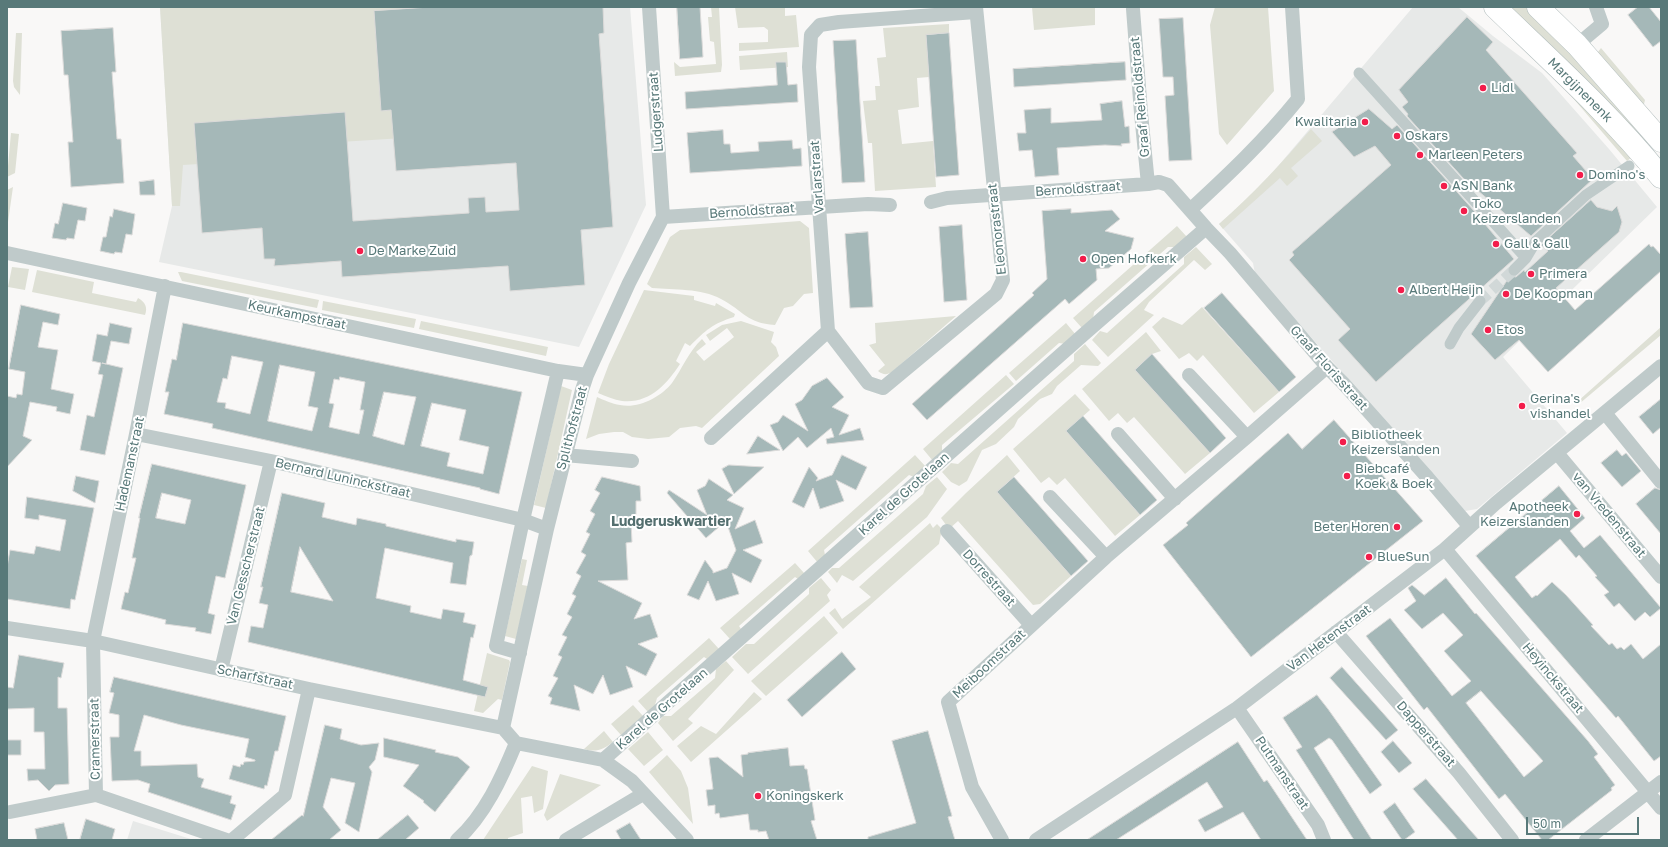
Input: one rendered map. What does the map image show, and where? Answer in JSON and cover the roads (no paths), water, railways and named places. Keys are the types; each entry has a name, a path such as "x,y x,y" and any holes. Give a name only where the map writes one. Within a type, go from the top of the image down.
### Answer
{"main road":[{"name":"Margijnenenk","path":"1496,7 1568,75 1643,154 1661,177"},
{"name":"Margijnenenk","path":"1538,7 1577,45 1661,141"}],"street":[{"name":"Ludgerstraat","path":"649,7 662,217"},
{"path":"1190,210 1246,158 1272,131 1298,99 1292,7"},
{"path":"1577,45 1602,24 1596,7"},
{"name":"Graaf Reinoldstraat","path":"1134,9 1141,113 1148,184"},
{"name":"Eleonorastraat","path":"828,331 868,383 882,388 996,294 1003,280 976,10"},
{"name":"Varlarstraat","path":"828,331 809,67 811,35 820,25 839,22 976,10"},
{"path":"1360,73 1526,258"},
{"path":"1514,270 1526,258 1536,241 1586,195 1629,166"},
{"name":"Bernoldstraat","path":"931,202 947,198 1159,182 1168,185 1206,228"},
{"name":"Bernoldstraat","path":"662,217 868,204 890,205"},
{"name":"Splithofstraat","path":"503,728 547,529 587,375 629,283 662,217"},
{"name":"Graaf Florisstraat","path":"1206,228 1230,253 1327,367 1428,478 1469,526"},
{"name":"Karel de Grotelaan","path":"603,760 1206,228"},
{"name":"Keurkampstraat","path":"7,253 558,371 587,375"},
{"name":"Hademanstraat","path":"93,641 165,286"},
{"path":"1450,344 1459,328 1480,301"},
{"path":"710,438 828,331"},
{"name":"Van Hetenstraat","path":"1036,840 1238,708 1445,549 1469,526 1661,366"},
{"name":"Meiboomstraat","path":"1002,840 972,787 948,702 1106,558 1247,438 1327,367"},
{"name":"Splithofstraat","path":"520,653 496,646 523,520 558,371"},
{"path":"1189,375 1247,438"},
{"path":"1605,412 1661,482"},
{"name":"Bernard Luninckstraat","path":"136,434 271,461 523,520 547,529"},
{"path":"1118,434 1175,499"},
{"name":"van Vredenstraat","path":"1557,453 1661,578"},
{"path":"565,455 632,461"},
{"name":"Van Gesscherstraat","path":"221,670 271,461"},
{"path":"1050,497 1106,558"},
{"name":"Dorrestraat","path":"947,531 1031,625"},
{"name":"Heyinckstraat","path":"1445,549 1661,808"},
{"name":"Scharfstraat","path":"7,628 93,641 309,689 503,728"},
{"name":"Dapperstraat","path":"1336,632 1459,773 1512,840"},
{"name":"Cramerstraat","path":"93,641 96,795 227,840"},
{"path":"232,840 285,794 309,689"},
{"name":"Putmanstraat","path":"1238,708 1318,825 1324,840"},
{"path":"503,728 516,743 603,760 632,781 687,840"},
{"path":"457,840 479,814 506,768 516,743"},
{"path":"1586,840 1661,782"},
{"path":"566,840 643,794"},
{"path":"10,812 96,795"}],"tunnel":[{"path":"1480,301 1514,270"}],"place":[{"name":"Lidl","path":"1483,88"},
{"name":"Kwalitaria","path":"1365,122"},
{"name":"Oskars","path":"1397,136"},
{"name":"Marleen Peters","path":"1420,155"},
{"name":"Domino's","path":"1580,175"},
{"name":"ASN Bank","path":"1444,186"},
{"name":"Toko Keizerslanden","path":"1464,211"},
{"name":"Gall & Gall","path":"1496,244"},
{"name":"De Marke Zuid","path":"360,251"},
{"name":"Open Hofkerk","path":"1083,259"},
{"name":"Primera","path":"1531,274"},
{"name":"Albert Heijn","path":"1401,290"},
{"name":"De Koopman","path":"1506,294"},
{"name":"Etos","path":"1488,330"},
{"name":"Gerina's vishandel","path":"1522,406"},
{"name":"Bibliotheek Keizerslanden","path":"1343,442"},
{"name":"Biebcafé Koek & Boek","path":"1347,476"},
{"name":"Apotheek Keizerslanden","path":"1577,514"},
{"name":"Beter Horen","path":"1397,527"},
{"name":"BlueSun","path":"1369,557"},
{"name":"Koningskerk","path":"758,796"}],"district":[{"name":"Ludgeruskwartier","path":"671,522"}]}
